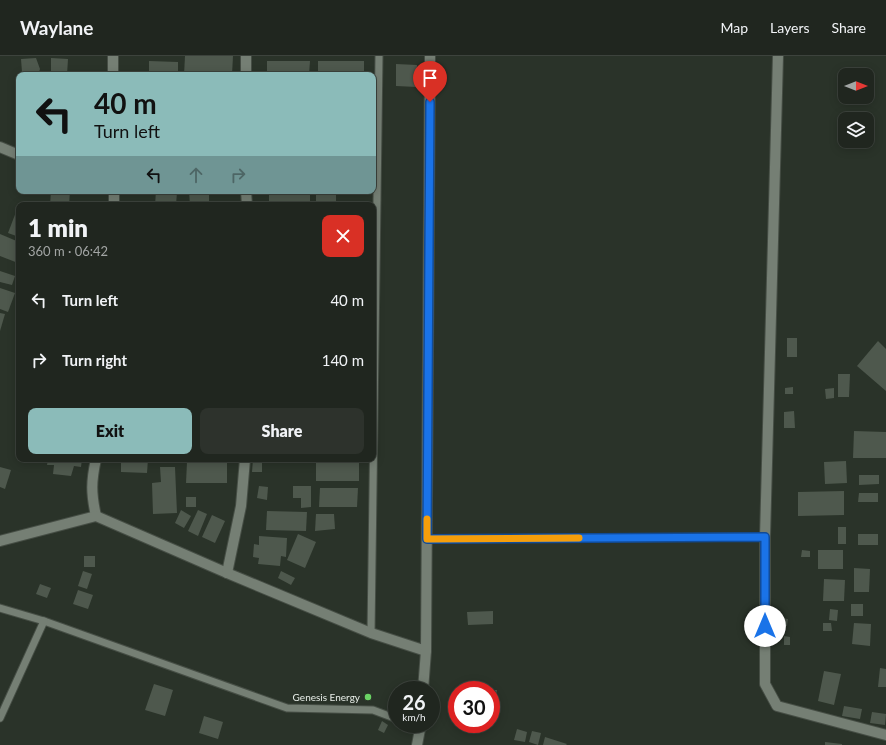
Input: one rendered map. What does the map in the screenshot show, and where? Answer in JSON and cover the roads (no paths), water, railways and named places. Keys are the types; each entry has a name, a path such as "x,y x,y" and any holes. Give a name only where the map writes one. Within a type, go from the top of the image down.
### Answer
{"street":[{"path":"113,56 113,72"},
{"path":"246,56 246,72"},
{"path":"424,681 427,539 430,56"},
{"path":"778,56 765,537 765,684 777,706 886,735"},
{"path":"0,147 16,154"},
{"path":"95,462 92,478 92,496 96,516"},
{"path":"227,573 241,506 246,462"},
{"path":"0,541 96,516 371,633 426,651"},
{"path":"416,745 417,733"}],"lane":[{"path":"376,272 379,56"},
{"path":"371,633 373,462"},
{"path":"427,539 765,537"},
{"path":"0,608 44,621 287,708 373,710 388,716"},
{"path":"0,718 44,621"}],"place":[{"name":"Genesis Energy","path":"368,697"}]}
